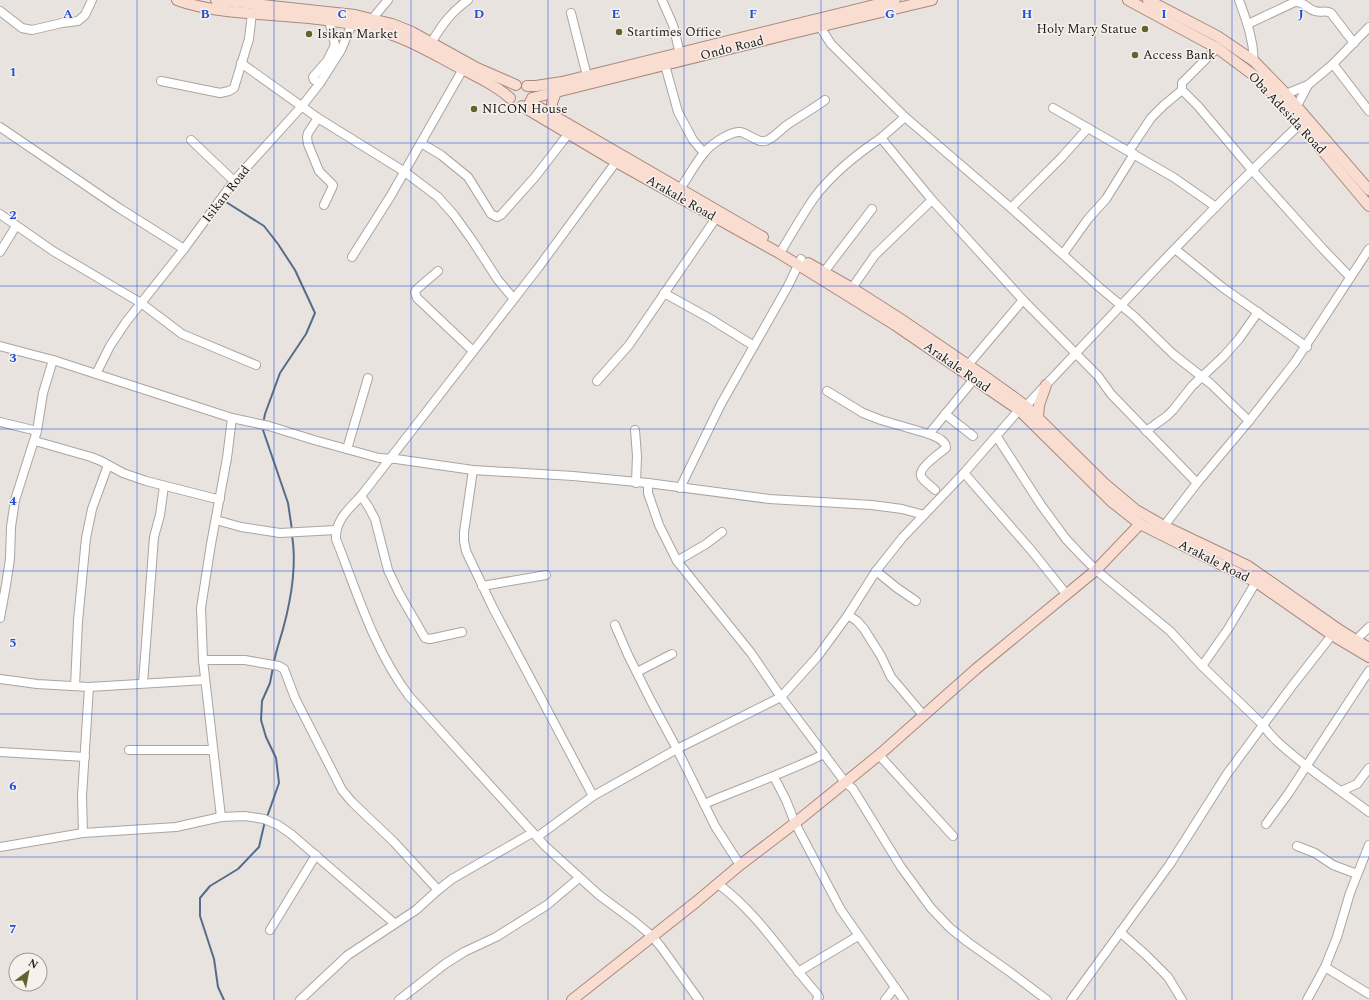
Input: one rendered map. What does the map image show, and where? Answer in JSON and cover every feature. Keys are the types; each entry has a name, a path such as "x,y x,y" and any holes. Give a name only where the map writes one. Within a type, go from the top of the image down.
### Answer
{"main road":[{"path":"177,0 195,5 252,13 329,20 354,19 372,19 392,24 477,68 516,85 524,84 531,91 528,102 515,105 510,98 493,86 463,69 394,35 354,19 216,0"},
{"name":"Ondo Road","path":"818,23 895,0"},
{"name":"Ondo Road","path":"527,86 562,82 681,57 818,23 932,0"},
{"name":"Oba Adesida Road","path":"1128,0 1157,10 1217,48 1260,80 1300,124 1369,206"},
{"path":"1148,0 1157,10 1217,36 1254,61 1298,106 1369,190"},
{"name":"Ondo Road","path":"528,102 556,92 665,65 681,57"},
{"path":"510,98 510,91 516,85"},
{"path":"552,115 552,102 556,92"},
{"name":"Arakale Road","path":"528,102 783,248 800,262 824,272 852,288 974,379 1038,417 1112,502 1140,524 1211,553 1248,566 1369,648"},
{"name":"Arakale Road","path":"528,102 569,133 616,162 716,218 800,262 968,365 1022,408 1084,469 1104,483 1136,510 1211,553 1256,582 1332,635 1369,657"},
{"path":"1038,417 1039,405 1046,385"},
{"path":"572,1000 740,865 795,824 879,755 976,669 1096,570 1140,524"}],"street":[{"path":"0,11 22,28 32,30 78,21 85,15 92,0"},
{"path":"372,19 388,0"},
{"path":"431,43 446,20 456,9 468,0"},
{"path":"662,0 673,26 681,57"},
{"path":"1239,0 1252,37 1254,61"},
{"path":"1248,24 1295,2 1301,2 1313,11 1327,11 1331,13 1354,43"},
{"path":"161,81 220,93 234,88 249,39 252,13"},
{"path":"572,13 587,76"},
{"name":"Isikan Road","path":"96,374 110,346 234,181 302,106 320,83 341,50 354,19"},
{"path":"320,83 312,79 327,61 335,45 329,20"},
{"path":"818,23 831,44 905,117 1011,208 1173,354 1202,376 1249,421"},
{"path":"1286,94 1308,86 1333,64 1369,27"},
{"path":"1217,48 1182,83 1182,90 1226,138 1252,170 1350,277"},
{"path":"242,63 318,118 405,172 438,197 454,215 498,280 514,299"},
{"path":"1333,64 1369,110"},
{"path":"665,65 678,112 693,140 704,152"},
{"path":"352,256 405,172 463,69"},
{"path":"1298,106 1308,86"},
{"path":"1063,254 1088,219 1106,199 1151,118 1182,90"},
{"path":"680,189 704,152 727,135 736,132 746,133 761,142 769,139 787,125 806,114 825,100"},
{"path":"1053,108 1186,185 1216,207"},
{"path":"783,248 815,197 843,167 881,138 905,117"},
{"path":"318,118 306,137 319,171 333,185 324,205"},
{"path":"300,1000 348,955 394,923 416,910 452,879 535,835 593,796 677,749 781,697 818,656 848,615 876,571 903,537 964,473 1022,408 1046,385 1252,170 1300,124"},
{"path":"0,127 119,208 184,249"},
{"path":"1011,208 1062,157 1088,128"},
{"path":"421,144 441,155 468,176 488,210 497,217 501,215 535,177 569,133"},
{"path":"881,138 932,200 1023,300 1098,376 1110,394 1196,483"},
{"path":"191,140 234,181"},
{"path":"616,162 514,299 361,496 340,520 336,530 336,539 372,631 385,660 397,681 535,835 579,878 652,936 699,1000"},
{"path":"852,288 875,255 932,200"},
{"path":"824,272 872,210"},
{"path":"0,214 53,251 141,303 182,334 256,365"},
{"path":"597,381 629,345 716,218"},
{"path":"0,252 16,226"},
{"path":"1175,249 1222,287 1307,347"},
{"path":"1164,526 1196,483 1249,421 1307,347 1369,249"},
{"path":"680,488 721,404 800,262"},
{"path":"438,271 417,289 415,292 417,298 473,351"},
{"path":"664,293 709,318 754,346"},
{"path":"968,365 1023,300"},
{"path":"1146,430 1167,416 1192,386 1223,357 1239,339 1258,312"},
{"path":"0,346 53,360 232,418 269,426 379,458 473,470 573,476 769,499 872,505 902,509 924,515"},
{"path":"0,618 10,558 11,527 15,500 35,441 43,393 53,360"},
{"path":"346,449 368,378"},
{"path":"929,434 974,379"},
{"path":"827,391 869,415 929,434 943,441 946,444 946,448 922,469 920,474 922,478 935,490"},
{"path":"945,414 973,436"},
{"path":"221,817 203,660 201,608 227,458 232,418"},
{"path":"0,422 37,431"},
{"path":"635,430 637,456 636,483"},
{"path":"996,437 1037,499 1080,556 1170,631 1202,666 1263,725 1268,733 1277,741 1306,766 1369,812"},
{"path":"35,441 91,457 123,473 164,486 220,499"},
{"path":"75,686 78,622 86,538 92,509 108,465"},
{"path":"473,470 464,541 466,551 482,586 593,796"},
{"path":"964,473 1031,550 1067,595"},
{"path":"648,484 648,493 659,525 677,561 751,653 781,697 845,782 853,789 901,867 931,908 950,928 968,943 1047,1000"},
{"path":"143,684 154,537 160,515 164,486"},
{"path":"361,496 375,519 388,570 398,593 425,638 462,632"},
{"path":"216,520 241,527 280,533 336,530"},
{"path":"677,561 706,544 722,532"},
{"path":"876,571 916,601"},
{"path":"482,586 546,575"},
{"path":"1202,666 1228,629 1256,582"},
{"path":"848,615 857,621 864,629 881,656 891,677 924,716"},
{"path":"615,624 624,646 704,804 740,865"},
{"path":"1356,640 1369,627"},
{"path":"1071,1000 1170,864 1227,774 1332,635"},
{"path":"637,672 672,654"},
{"path":"203,660 245,660 275,665 285,671 296,698 342,790 352,802 394,842 438,890"},
{"path":"1266,824 1369,671"},
{"path":"0,679 38,684 89,687 205,680"},
{"path":"83,833 82,796 89,687"},
{"path":"130,750 213,750"},
{"path":"0,752 84,757"},
{"path":"704,804 755,782 774,777 824,754"},
{"path":"879,755 954,836"},
{"path":"1341,791 1357,784 1369,768"},
{"path":"774,777 786,800 795,824 841,910 904,1000"},
{"path":"1355,801 1357,784"},
{"path":"0,847 83,833 176,827 221,817 245,816 264,819 285,830 394,923"},
{"path":"1307,1000 1325,967 1337,937 1357,874 1369,845"},
{"path":"1296,846 1315,853 1333,864 1357,874"},
{"path":"270,930 316,855"},
{"path":"399,1000 445,964 464,952 496,937 548,906 579,878"},
{"path":"718,884 732,894 746,908 818,995 819,997 817,1000"},
{"path":"1120,932 1146,955 1168,978 1182,1000"},
{"path":"798,972 858,936"},
{"path":"1325,967 1369,994"},
{"path":"885,1000 895,988"}],"waterway":[{"path":"226,202 264,226 295,270 315,313 306,334 280,373 264,419"},
{"path":"263,430 288,503 292,530"},
{"path":"274,662 291,595 294,559 292,535"},
{"path":"267,817 279,783 276,758 266,737 261,720 262,701 270,683 273,667"},
{"path":"224,1000 218,987 214,959 200,916 200,898 210,886 238,869 259,847 265,821"}],"place":[{"name":"Holy Mary Statue","path":"1145,29"},
{"name":"Startimes Office","path":"619,32"},
{"name":"Isikan Market","path":"309,34"},
{"name":"Access Bank","path":"1135,55"},
{"name":"NICON House","path":"474,109"}]}
